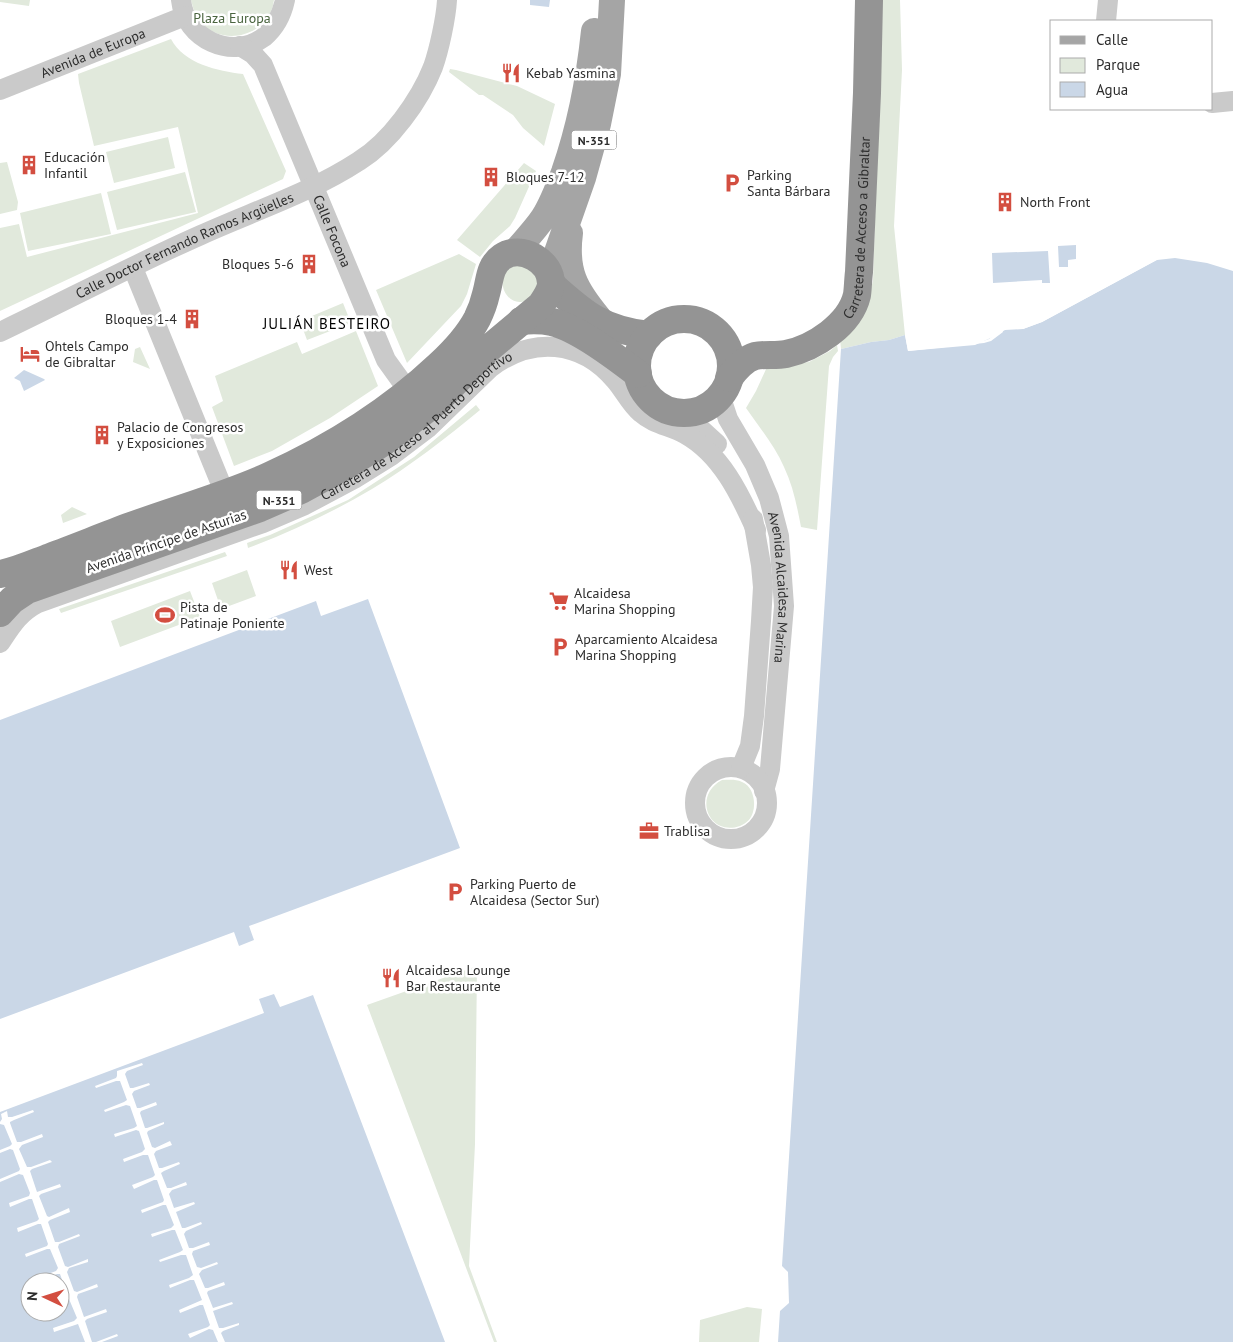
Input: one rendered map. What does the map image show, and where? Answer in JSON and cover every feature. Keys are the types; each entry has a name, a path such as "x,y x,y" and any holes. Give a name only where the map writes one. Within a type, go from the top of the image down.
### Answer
{"highway":[{"name":"Carretera de Acceso a Gibraltar","path":"725,386 735,370 748,359 755,356 786,354 826,337 846,319 856,297 859,272 869,0"},
{"path":"514,253 526,253 542,263 547,270 550,280 587,314 619,330 649,335"},
{"name":"Avenida Príncipe de Asturias","path":"0,574 149,519 225,494 269,476 332,444 366,423 409,392 465,338 482,308 488,288 490,272 501,258 514,253"},
{"name":"Avenida Príncipe de Asturias","path":"0,613 12,600 27,590 260,508 301,490 382,444 436,402 487,350 541,305 548,295 550,280"},
{"path":"680,319 694,320 707,325 718,334 725,344 729,356 725,386 712,403 702,408 691,412 668,410 648,396 642,386 637,364 643,343 657,327 666,322 680,319"},
{"path":"521,321 531,320 561,325 606,350 638,374"}],"main road":[{"name":"Avenida Príncipe de Asturias","path":"514,253 544,216 558,189 576,135 586,91 598,0"},
{"name":"Avenida Príncipe de Asturias","path":"550,280 591,154 598,124 608,74 612,0"},
{"path":"575,200 568,253 571,273 582,296 604,324"}],"street":[{"path":"183,8 191,26 198,34 218,45 229,47 251,44 266,35 282,14 285,0"},
{"name":"Calle Doctor Fernando Ramos Argüelles","path":"0,332 200,235 314,187 360,161 386,138 400,122 423,87 434,64 447,0"},
{"path":"1106,20 1108,0"},
{"name":"Avenida de Europa","path":"0,90 183,8"},
{"name":"Calle Focona","path":"266,35 262,52 263,65 386,360 409,392"},
{"name":"Calle Focona","path":"240,46 253,54 263,65"},
{"path":"1213,103 1233,101"},
{"path":"133,268 225,494"},
{"name":"Carretera de Acceso al Puerto Deportivo","path":"0,643 22,613 38,603 305,505 391,456 428,428 500,360 517,352 541,346 566,349 590,358 616,380 641,414 654,422 685,434 704,446 716,459 733,484 756,530"},
{"name":"Avenida Alcaidesa Marina","path":"725,386 728,419 756,465 769,498 779,536 784,606 770,769 764,791"},
{"name":"Avenida Alcaidesa Marina","path":"680,412 694,422 726,453 738,472 750,505 756,530 763,587 761,621 750,746 741,768"},
{"path":"741,768 751,773 759,781 764,791 766,812 762,821 747,835 737,838 717,836 701,823 695,809 697,791 702,781 719,769 741,768"}],"green space":[{"path":"0,0 30,0 29,6 0,2"},
{"name":"Plaza Europa","path":"191,0 274,0 271,11 258,28 238,36 228,36 217,34 208,29 194,11"},
{"path":"882,0 900,0 902,70 894,226 905,335 841,349 840,339 870,292 873,281"},
{"path":"171,39 184,55 202,65 243,74 286,171 283,179 0,311 0,228 19,224 27,257 198,213 178,127 94,146 79,83 78,74"},
{"path":"450,69 517,86 555,104 544,146 523,128 513,115 483,95 479,95 449,72"},
{"path":"168,137 175,168 114,183 106,152"},
{"path":"7,162 18,202 17,210 0,214 0,163"},
{"path":"524,163 536,171 515,218 510,226 493,241 480,257 457,240"},
{"path":"185,172 196,212 117,230 107,192"},
{"path":"101,193 111,234 28,251 20,213"},
{"path":"459,254 476,264 467,294 461,306 407,363 376,290"},
{"path":"516,265 533,269 539,285 529,299 520,302 513,301 508,297 504,291 503,284 508,270"},
{"path":"343,303 351,323 307,340 300,321"},
{"path":"356,331 378,386 330,418 272,451 234,466 212,407 223,401 215,376 297,342 302,354"},
{"path":"837,345 838,351 829,366 817,530 801,527 792,489 784,467 771,444 746,408 767,367 809,362"},
{"path":"140,347 150,369 133,362 135,349"},
{"path":"476,405 480,410 428,451 386,480 327,514 248,548 247,543 270,535 348,500 414,457"},
{"path":"72,507 87,514 63,523 61,515"},
{"path":"225,552 227,556 61,613 59,609"},
{"path":"247,570 256,596 221,609 212,583"},
{"name":"Pista de Patinaje Poniente","path":"190,591 200,617 120,647 111,621"},
{"path":"722,780 735,780 749,787 753,795 754,808 745,824 729,828 720,826 708,813 706,804 708,795 713,787"},
{"path":"477,966 475,1144 469,1266 497,1342 494,1342 367,1005"},
{"path":"747,1307 762,1309 759,1342 699,1342 700,1320"}],"water":[{"path":"530,0 550,0 549,7 530,5"},
{"path":"1076,245 1076,259 1068,260 1068,267 1059,267 1058,246"},
{"path":"1048,251 1050,283 1042,283 1042,280 993,283 992,253"},
{"path":"1175,258 1207,263 1233,271 1233,1342 778,1342 780,1311 789,1303 788,1272 782,1266 841,349 905,335 908,351 975,345 1005,330 1023,329 1042,322 1157,260"},
{"path":"24,370 45,380 24,391 20,381 14,378"},
{"path":"368,599 460,848 249,926 254,940 239,946 234,932 0,1019 0,720 316,601 321,616"},
{"path":"274,994 280,1007 313,995 445,1342 0,1342 0,1112 264,1013 259,999"}],"pier":[{"path":"1162,257 1042,322 1023,329 1010,329 1009,327 1022,326 1041,320 1156,258"},
{"path":"1002,329 1003,332 991,341 984,343 908,351 905,335 907,335 910,349 983,341 989,339"},
{"path":"142,1063 143,1065 127,1071 125,1074 130,1088 149,1083 150,1085 134,1091 132,1094 137,1108 156,1102 157,1105 140,1113 145,1128 164,1122 164,1124 147,1133 152,1147 155,1148 170,1141 172,1145 156,1151 154,1154 159,1168 179,1162 180,1164 161,1173 167,1188 186,1182 187,1185 172,1190 169,1194 174,1208 194,1202 195,1204 176,1212 182,1228 201,1222 202,1224 186,1231 184,1234 189,1248 209,1242 210,1245 193,1251 192,1254 197,1267 201,1268 217,1262 218,1264 202,1270 199,1274 205,1288 224,1282 225,1285 207,1293 213,1308 232,1302 233,1304 213,1311 219,1328 239,1323 239,1325 221,1333 225,1342 218,1342 213,1330 209,1329 190,1338 188,1334 210,1325 203,1305 180,1313 179,1310 202,1300 194,1280 170,1288 169,1285 193,1275 186,1255 160,1262 159,1260 183,1250 175,1230 152,1237 151,1234 171,1228 174,1225 166,1205 142,1213 141,1210 164,1200 157,1180 134,1189 132,1185 155,1175 148,1155 124,1162 123,1159 145,1149 139,1131 136,1130 115,1137 114,1134 137,1126 130,1106 126,1105 105,1112 104,1110 127,1100 120,1081 96,1088 95,1086 116,1078 117,1071"},
{"path":"33,1110 34,1112 10,1122 17,1142 42,1134 43,1137 22,1145 19,1149 27,1167 50,1160 52,1162 30,1171 37,1192 60,1184 61,1187 39,1196 47,1216 49,1217 69,1208 70,1212 48,1222 55,1242 79,1234 80,1236 59,1244 58,1247 65,1266 68,1267 88,1259 88,1262 69,1268 67,1272 53,1272 58,1268 50,1249 26,1257 25,1254 48,1244 41,1224 18,1232 17,1228 39,1219 32,1199 10,1207 9,1203 29,1196 30,1193 23,1175 19,1174 0,1182 0,1179 20,1169 13,1150 10,1149 0,1153 0,1150 12,1144 4,1125 0,1124 1,1114 7,1111 8,1117"},
{"path":"70,1280 74,1291 77,1292 97,1284 98,1287 78,1294 77,1297 84,1317 106,1309 107,1312 85,1321 92,1342 85,1342 78,1324 54,1332 53,1328 74,1321 77,1318 70,1301"},
{"path":"117,1334 118,1336 102,1342 96,1342"}],"place":[{"name":"Kebab Yasmina","path":"511,73"},
{"name":"Educación Infantil","path":"29,165"},
{"name":"Bloques 7-12","path":"491,177"},
{"name":"Parking Santa Bárbara","path":"732,183"},
{"name":"North Front","path":"1005,202"},
{"name":"Bloques 5-6","path":"309,264"},
{"name":"Bloques 1-4","path":"192,319"},
{"name":"Ohtels Campo de Gibraltar","path":"30,354"},
{"name":"Palacio de Congresos y Exposiciones","path":"102,435"},
{"name":"West","path":"289,570"},
{"name":"Alcaidesa Marina Shopping","path":"559,601"},
{"name":"Pista de Patinaje Poniente","path":"165,615"},
{"name":"Aparcamiento Alcaidesa Marina Shopping","path":"560,647"},
{"name":"Trablisa","path":"649,831"},
{"name":"Parking Puerto de Alcaidesa (Sector Sur)","path":"455,892"},
{"name":"Alcaidesa Lounge Bar Restaurante","path":"391,978"}],"district":[{"name":"JULIÁN BESTEIRO","path":"327,323"}]}
